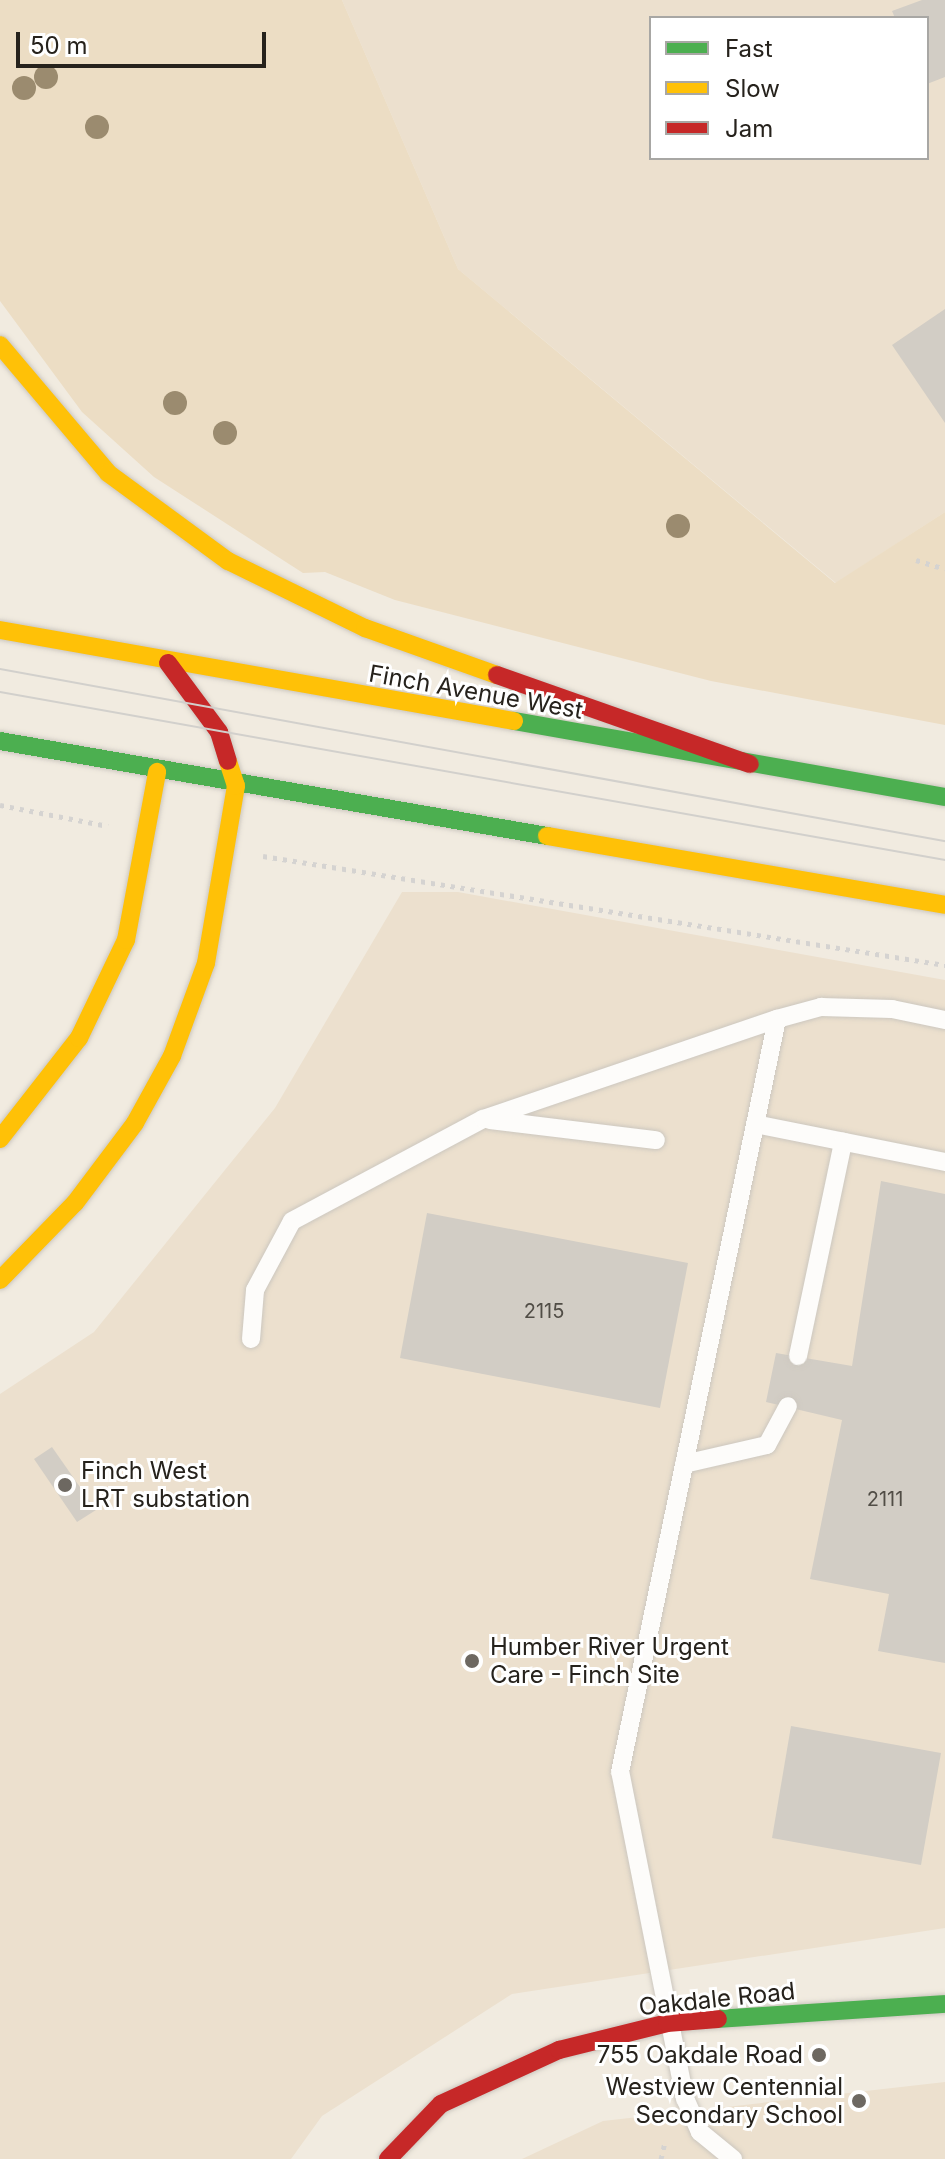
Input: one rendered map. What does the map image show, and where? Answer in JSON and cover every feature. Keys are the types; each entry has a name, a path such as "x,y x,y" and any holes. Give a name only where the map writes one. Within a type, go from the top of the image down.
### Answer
{"main road":[{"path":"0,345 108,473 239,567 365,628 750,764"},
{"name":"Finch Avenue West","path":"0,630 168,663 945,797"},
{"path":"0,1280 75,1203 135,1123 172,1056 206,963 236,786 219,732 168,663"},
{"path":"0,741 236,786 945,905"},
{"path":"0,1139 79,1038 126,940 157,772"},
{"name":"Oakdale Road","path":"388,2159 441,2104 559,2050 667,2023 945,2004"}],"lane":[{"path":"251,1339 255,1290 292,1221 483,1119 777,1019 821,1007 892,1009 945,1020"},
{"path":"733,2159 700,2132 667,2023 620,1772 777,1019"},
{"path":"483,1119 656,1140"},
{"path":"755,1124 945,1162"},
{"path":"798,1356 843,1142"},
{"path":"684,1464 767,1445 788,1406"}],"path":[{"path":"916,560 945,569"},
{"path":"0,805 106,826"},
{"path":"283,860 945,965"},
{"path":"661,2159 665,2141"}],"shaded area":[{"path":"0,0 342,0 458,269 835,583 945,512 945,725 711,681 395,600 325,572 303,573 154,477 82,412 0,301"},
{"path":"342,0 945,0 945,512 836,583 458,269"},
{"name":"Humber River Urgent Care - Finch Site","path":"402,892 458,892 945,980 945,1928 512,1994 322,2116 291,2159 0,2159 0,1394 94,1332 275,1108"},
{"name":"Westview Centennial Secondary School","path":"945,2082 945,2159 522,2159 603,2121"}],"building":[{"path":"922,0 945,0 945,77 929,83 929,16 894,16 892,11"},
{"path":"945,309 945,423 892,345"},
{"path":"881,1181 945,1194 945,1663 878,1651 889,1594 810,1579 842,1420 766,1402 776,1353 852,1366"},
{"path":"427,1213 688,1263 660,1408 400,1358"},
{"name":"Finch West LRT substation","path":"52,1447 96,1510 77,1522 34,1459"},
{"path":"791,1726 941,1753 921,1865 772,1838"}],"tram line":[{"path":"0,669 945,841"},
{"path":"0,692 945,860"}],"traffic: fast":[{"path":"514,721 945,797"},
{"path":"0,741 547,836"},
{"path":"718,2019 945,2004"}],"traffic: slow":[{"path":"0,345 108,473 228,561 365,628 497,675"},
{"path":"0,630 514,721"},
{"path":"0,1280 75,1203 135,1123 172,1056 206,963 236,786 228,761"},
{"path":"0,1139 79,1038 126,940 157,772"},
{"path":"547,836 945,905"}],"traffic: jam":[{"path":"168,663 219,732 228,761"},
{"path":"497,675 750,764"},
{"path":"388,2159 441,2104 559,2050 667,2023 718,2019"}],"place":[{"name":"Finch West LRT substation","path":"65,1485"},
{"name":"Humber River Urgent Care - Finch Site","path":"472,1661"},
{"name":"755 Oakdale Road","path":"819,2055"},
{"name":"Westview Centennial Secondary School","path":"859,2101"}]}
